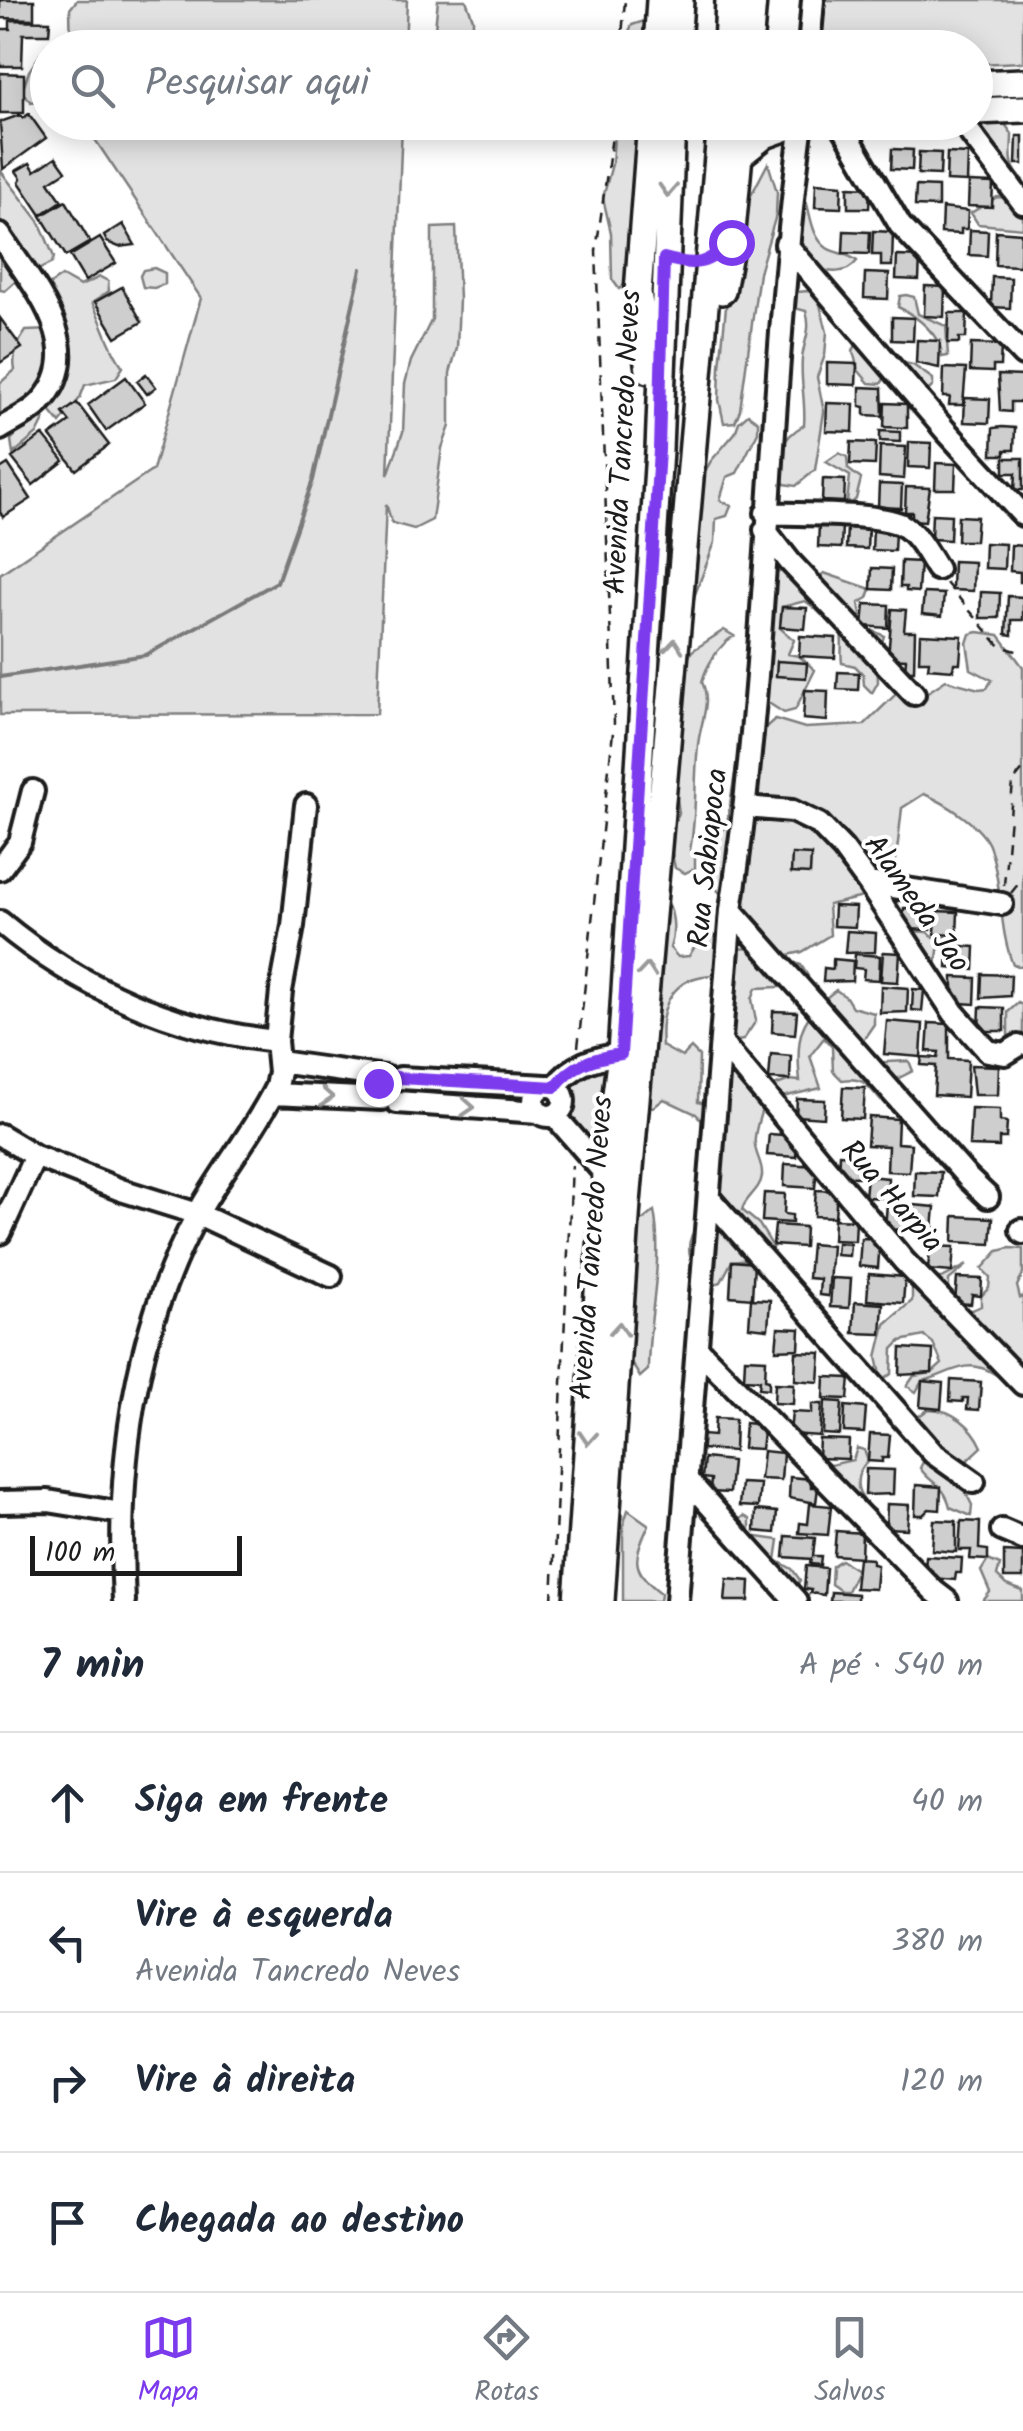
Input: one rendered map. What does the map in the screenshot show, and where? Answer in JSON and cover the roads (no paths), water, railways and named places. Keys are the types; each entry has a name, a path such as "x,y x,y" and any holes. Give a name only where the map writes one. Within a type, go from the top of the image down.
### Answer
{"main road":[{"path":"658,30 660,0"},
{"path":"678,30 680,0"},
{"path":"728,30 729,0"},
{"path":"750,30 753,0"},
{"path":"993,83 1023,82"},
{"path":"993,110 1023,109"},
{"path":"649,140 638,292 659,450"},
{"name":"Avenida Tancredo Neves","path":"577,1601 606,1175 621,1054 659,450 671,140"},
{"name":"Avenida Tancredo Neves","path":"601,1601 628,1184 720,140"},
{"path":"692,449 731,242 741,140"},
{"path":"740,155 760,140"},
{"path":"642,225 664,258 688,264 710,262 731,242"}],"street":[{"path":"810,30 813,0"},
{"name":"Rua Sabiapoca","path":"677,1601 731,910 746,806 786,244 800,140"},
{"path":"850,140 900,226 1023,355"},
{"path":"976,140 1023,203"},
{"path":"0,234 59,332 62,354 54,383 38,405 0,430"},
{"path":"786,244 1023,515"},
{"path":"765,522 872,519 902,525 937,569"},
{"path":"765,522 816,590 914,694"},
{"path":"0,869 20,842 33,791"},
{"path":"124,1601 123,1479 139,1370 166,1279 198,1214 273,1094 278,1079 277,1051 306,805"},
{"name":"Alameda Jao","path":"746,806 792,811 819,824 868,882 954,1014 988,1052 996,1056 1018,1046"},
{"path":"868,882 1002,904"},
{"path":"731,910 988,1197"},
{"path":"0,922 56,963 145,1010 195,1027 392,1078 559,1088"},
{"name":"Rua Harpia","path":"721,1042 904,1261 1023,1384"},
{"path":"606,1175 534,1097 559,1088 578,1066 621,1054"},
{"path":"390,1101 378,1088 392,1078"},
{"path":"273,1094 547,1114"},
{"path":"0,1135 34,1156 121,1190 198,1214 331,1276"},
{"path":"0,1233 34,1156"},
{"path":"709,1198 933,1453 974,1482"},
{"path":"698,1350 947,1601"},
{"path":"688,1481 796,1601"},
{"path":"0,1502 48,1501 122,1513"},
{"path":"1002,1530 1023,1539"}],"waterway":[{"path":"0,677 146,655 277,582 313,480 361,269"}]}
